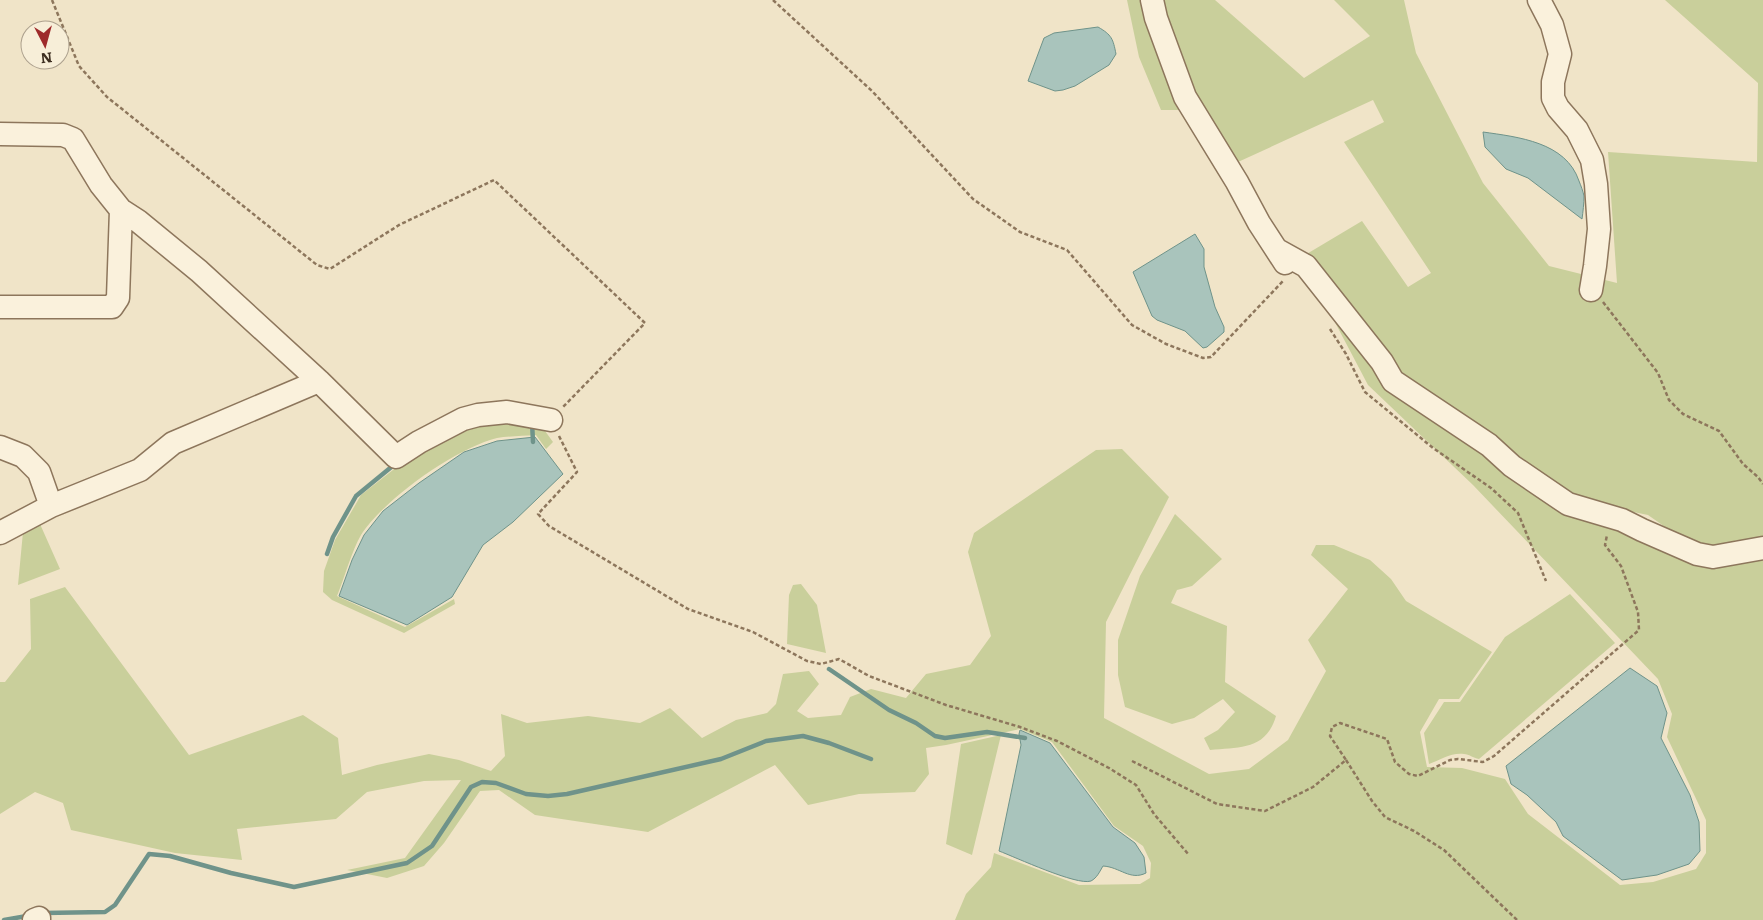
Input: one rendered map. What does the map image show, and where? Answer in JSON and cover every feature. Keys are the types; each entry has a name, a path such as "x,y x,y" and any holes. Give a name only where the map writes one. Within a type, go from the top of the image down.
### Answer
{"street":[{"path":"1152,0 1156,18 1185,98 1237,182 1259,223 1291,272"},
{"path":"1539,0 1552,25 1560,54 1553,82 1553,98 1558,108 1578,130 1592,160 1596,184 1599,229 1591,290"},
{"path":"0,134 64,136 73,139 101,185 121,210 138,221 199,271 320,381 396,457 419,442 463,419 478,415 507,412 551,420"},
{"path":"0,307 112,307 118,298 121,210"},
{"path":"1277,250 1306,266 1382,362 1393,381 1489,445 1512,466 1568,504 1622,520 1697,554 1713,557 1763,548"},
{"path":"0,533 51,506 140,470 173,443 320,381"},
{"path":"0,447 23,456 39,472 51,506"},
{"path":"34,920 39,918 39,920"}],"path":[{"path":"52,0 79,66 107,97 317,266 330,269 399,225 494,180 646,323 551,420 577,472 538,514 548,526 688,609 753,632 807,661 821,664 839,659 869,676 946,705 1057,741 1109,768 1136,786 1154,814 1189,855"},
{"path":"773,0 872,91 973,200 1020,232 1067,250 1132,325 1166,344 1203,358 1212,357 1291,272"},
{"path":"1591,290 1608,305 1658,374 1669,400 1683,414 1719,430 1743,464 1763,484"},
{"path":"1328,324 1365,392 1433,448 1491,488 1518,513 1546,581"},
{"path":"1517,920 1444,850 1414,831 1385,817 1372,801 1330,736 1332,727 1340,723 1388,739 1395,762 1409,774 1418,776 1450,760 1483,762 1494,756 1639,630 1638,612 1621,566 1605,545 1608,533"},
{"path":"1132,761 1217,804 1265,812 1313,787 1346,760"}],"green space":[{"path":"1127,0 1215,0 1304,78 1370,36 1334,0 1404,0 1416,53 1483,183 1549,266 1617,283 1608,152 1757,162 1758,83 1665,0 1763,0 1763,540 1737,540 1712,549 1691,545 1648,515 1571,499 1396,376 1305,255 1362,221 1408,287 1431,273 1344,142 1384,122 1373,100 1238,162 1203,110 1161,110 1139,57"},
{"path":"1318,290 1390,387 1566,511 1670,551 1763,556 1763,920 955,920 966,894 991,867 994,853 1079,885 1140,884 1150,878 1151,863 1143,846 1114,826 1052,742 1020,729 926,748 929,774 915,792 859,794 808,805 775,765 648,832 535,815 499,790 480,791 444,843 424,866 387,878 347,870 405,858 461,780 424,781 367,792 336,819 237,829 242,860 175,853 71,830 63,803 35,792 0,814 0,682 5,682 31,649 30,599 65,587 189,755 303,715 338,738 342,775 377,765 429,754 459,760 491,771 505,756 501,714 527,723 588,716 640,723 670,708 702,738 736,720 767,713 776,704 783,674 809,671 819,684 797,711 808,718 841,715 850,697 871,689 906,698 926,674 970,665 991,636 968,552 974,533 1096,450 1122,449 1169,497 1106,622 1104,718 1209,774 1249,769 1288,740 1326,671 1308,640 1348,589 1311,555 1316,545 1334,545 1370,560 1391,579 1406,601 1492,652 1459,699 1439,699 1420,732 1427,767 1462,768 1505,779 1528,814 1620,885 1653,882 1696,869 1706,853 1706,820 1667,737 1672,714 1658,679 1473,485 1368,385"},
{"path":"505,421 540,424 553,442 546,449 536,435 497,438 462,452 422,477 386,506 361,535 351,556 337,596 405,627 454,599 455,604 404,633 332,600 323,592 324,571 335,540 361,495 398,466 452,432"},
{"path":"1175,514 1222,559 1192,586 1177,590 1171,603 1227,626 1225,682 1276,716 1272,727 1266,735 1250,745 1210,750 1204,738 1218,730 1235,712 1223,699 1194,718 1172,724 1125,707 1118,675 1118,640 1140,576"},
{"path":"40,524 60,569 18,585 23,532"},
{"path":"801,584 817,605 826,653 787,644 789,595 793,585"},
{"path":"1570,594 1615,643 1479,759 1460,754 1451,755 1429,764 1424,733 1444,702 1460,702 1505,637"},
{"path":"1001,735 972,855 946,844 961,744"}],"water":[{"path":"1098,27 1109,35 1114,45 1116,54 1109,65 1075,86 1063,90 1055,91 1028,81 1044,38 1054,33"},
{"path":"1483,132 1525,139 1552,150 1563,158 1573,168 1583,192 1582,219 1528,178 1506,169 1485,147"},
{"path":"1195,234 1204,249 1204,267 1215,307 1224,327 1224,332 1207,347 1203,348 1185,331 1157,320 1152,316 1133,272"},
{"path":"535,437 563,474 513,522 483,545 452,597 407,625 339,596 352,560 364,535 383,511 464,452 497,441"},
{"path":"1630,668 1657,686 1667,713 1661,738 1690,795 1699,822 1700,851 1689,864 1657,875 1622,880 1563,836 1556,822 1527,795 1511,784 1506,766"},
{"path":"1020,730 1050,743 1113,827 1135,843 1144,857 1146,873 1130,875 1103,866 1093,880 1084,881 1060,875 999,851 1021,745"}],"waterway":[{"path":"532,422 533,442"},
{"path":"327,554 333,537 356,496 395,464"},
{"path":"829,669 889,710 916,723 935,736 945,738 987,732 1025,738"},
{"path":"43,913 105,912 115,905 149,854 170,856 231,873 294,887 407,863 432,846 471,787 482,782 496,783 526,794 548,796 567,794 721,759 766,741 803,736 829,743 871,759"},
{"path":"4,920 27,916"}]}
